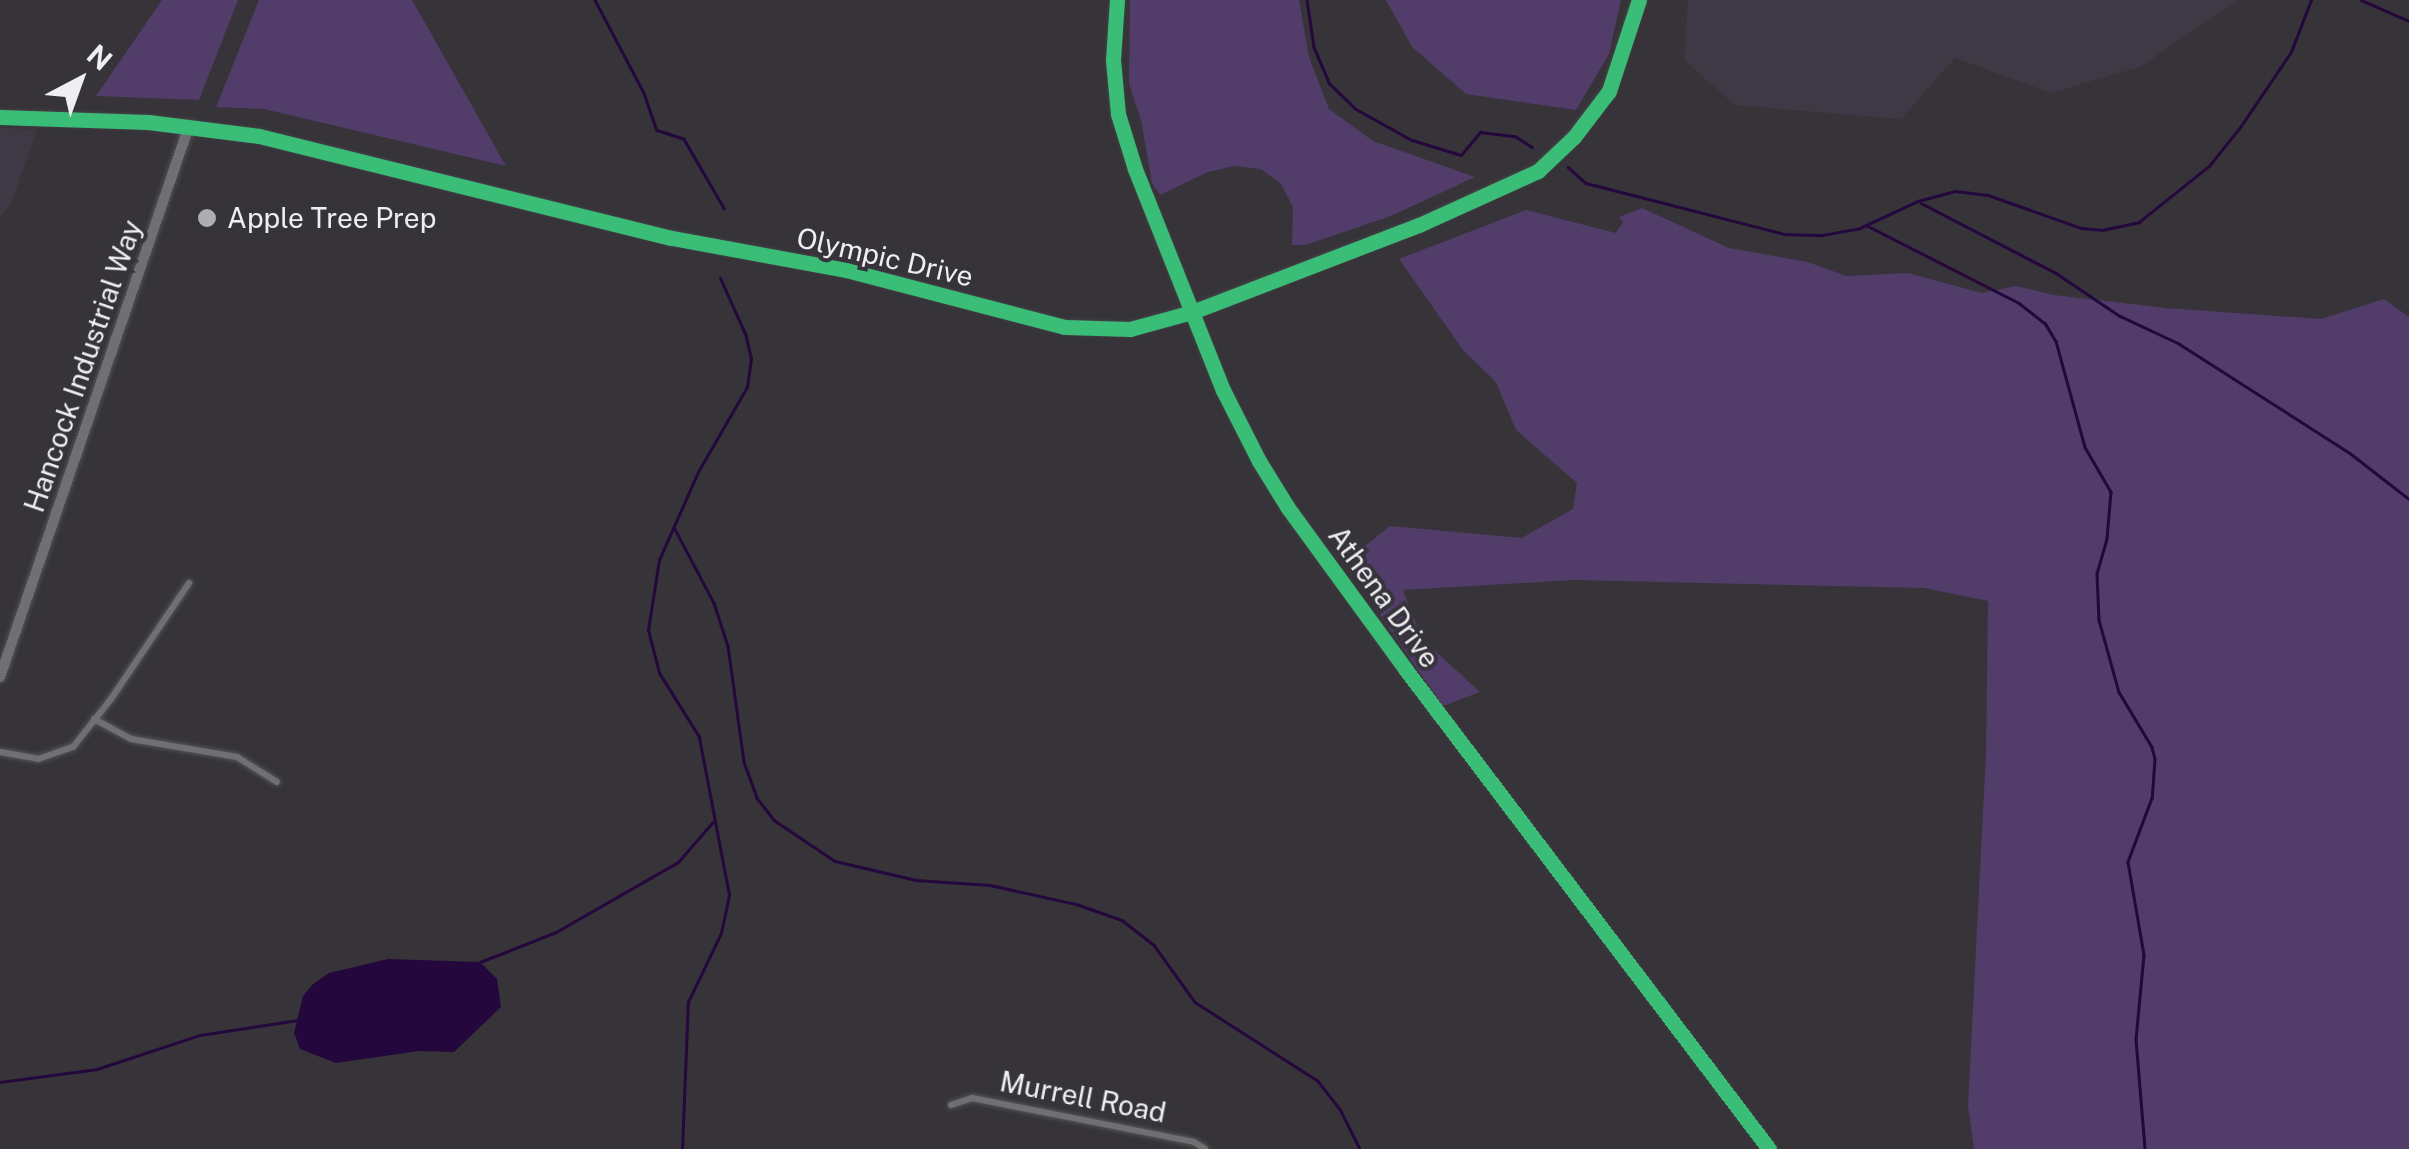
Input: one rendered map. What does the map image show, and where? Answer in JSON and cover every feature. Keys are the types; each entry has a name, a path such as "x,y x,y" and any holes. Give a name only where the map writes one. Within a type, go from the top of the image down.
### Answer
{"street":[{"name":"Athena Drive","path":"1117,0 1113,60 1118,114 1135,170 1238,424 1288,508 1769,1149"},
{"name":"Olympic Drive","path":"0,117 189,126 294,144 672,238 846,270 1065,327 1130,329 1192,312 1419,225 1538,171 1574,137 1609,91 1638,0"},
{"name":"Hancock Industrial Way","path":"0,677 189,126"},
{"path":"0,752 38,759 73,746 189,583"},
{"path":"94,719 132,739 237,757 276,782"},
{"name":"Murrell Road","path":"952,1106 972,1098 1194,1142 1205,1149"}],"shaded area":[{"path":"162,0 238,0 199,100 96,96"},
{"path":"259,0 412,0 506,166 264,109 216,107"},
{"path":"1130,0 1299,0 1309,57 1329,109 1373,141 1475,177 1391,216 1305,245 1292,245 1293,207 1281,184 1261,169 1234,166 1208,172 1160,195 1152,183 1141,120 1129,84"},
{"path":"1386,0 1621,0 1609,54 1576,110 1466,94 1412,47"},
{"path":"1688,0 2238,0 2140,67 2050,93 1955,58 1901,119 1735,105 1684,60"},
{"path":"0,128 37,129 11,205 0,216"},
{"path":"1642,208 1729,248 1808,262 1846,276 1908,273 1982,293 2016,286 2054,295 2166,308 2321,319 2384,299 2409,317 2409,1149 1974,1149 1968,1106 1986,753 1988,601 1924,588 1575,580 1403,590 1422,639 1480,692 1443,706 1344,563 1390,526 1522,538 1573,509 1577,483 1516,430 1496,382 1463,350 1399,259 1526,210 1616,233 1623,222 1619,217"},
{"path":"388,959 480,962 497,979 501,1007 454,1052 419,1051 336,1063 300,1049 294,1033 303,996 313,984 329,973"}],"waterway":[{"path":"595,0 644,93 657,130 684,139 724,208"},
{"path":"1307,0 1314,47 1329,83 1356,109 1412,140 1461,155 1480,132 1515,136 1532,147"},
{"path":"1568,167 1586,183 1784,234 1822,235 1860,228 1918,201 1955,191 1988,195 2081,228 2102,230 2139,222 2209,166 2241,126 2291,52 2311,0"},
{"path":"2361,0 2409,21"},
{"path":"1921,203 2056,273 2120,316 2178,343 2350,453 2409,499"},
{"path":"1866,225 2019,303 2045,323 2056,341 2085,447 2111,492 2107,539 2097,573 2099,620 2119,692 2152,747 2155,759 2152,798 2128,862 2144,955 2136,1039 2145,1149"},
{"path":"682,1149 688,1002 721,933 729,895 699,737 659,673 648,630 659,560 698,472 747,387 751,359 745,334 720,278"},
{"path":"675,529 714,603 728,646 744,762 757,798 774,820 835,861 916,880 990,885 1076,904 1122,920 1154,945 1195,1002 1318,1081 1340,1109 1360,1149"},
{"path":"480,962 556,932 678,862 712,823"},
{"path":"0,1082 97,1069 200,1035 298,1020"}],"cycle path":[{"path":"1117,0 1113,60 1118,114 1135,169 1223,390 1259,461 1288,508 1406,670 1769,1149"},
{"path":"0,117 148,122 259,136 672,238 846,270 1065,327 1130,329 1192,312 1419,225 1538,171 1574,137 1609,91 1639,0"}],"place":[{"name":"Apple Tree Prep","path":"207,218"}]}
